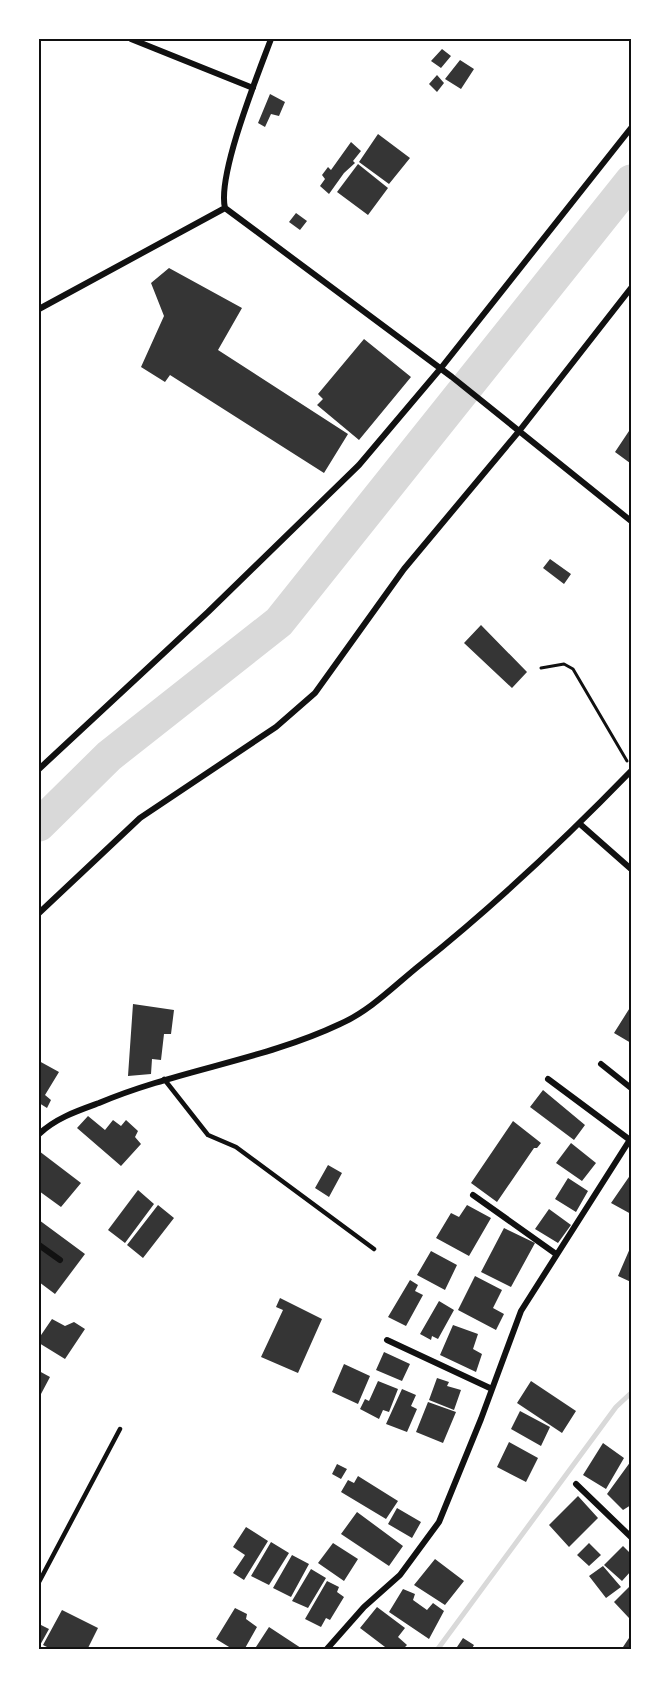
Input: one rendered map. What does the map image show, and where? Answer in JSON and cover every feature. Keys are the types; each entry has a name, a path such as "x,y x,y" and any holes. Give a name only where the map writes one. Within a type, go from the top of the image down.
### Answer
{"street":[{"path":"131,39 253,88"},
{"path":"272,39 253,88 223,186 225,208 441,368 631,521"},
{"path":"39,769 334,491 441,368 631,128"},
{"path":"39,309 225,208"},
{"path":"39,914 140,818 276,727 315,693 399,576 520,430 631,288"},
{"path":"39,1134 52,1122 164,1079 305,1040 344,1023 479,917 580,824 631,770"},
{"path":"580,824 631,870"},
{"path":"601,1064 631,1088"},
{"path":"326,1650 364,1607 400,1575 439,1522 521,1311 631,1139 548,1079"},
{"path":"473,1195 556,1254"},
{"path":"39,1245 60,1260"},
{"path":"387,1340 492,1389"},
{"path":"576,1484 631,1537"}],"lane":[{"path":"164,1079 208,1136 236,1146 374,1249"},
{"path":"39,1582 120,1429"}],"path":[{"path":"541,668 564,664 573,669 631,770"}],"building":[{"path":"442,49 451,56 441,68 431,61"},
{"path":"460,60 474,69 461,89 445,79"},
{"path":"437,75 444,83 437,92 429,84"},
{"path":"270,94 285,102 279,116 271,114 265,127 258,123"},
{"path":"378,134 410,158 389,184 359,162"},
{"path":"351,142 361,151 353,161 355,163 344,173 329,194 320,186 325,179 322,175 328,167 331,170"},
{"path":"358,164 388,188 368,215 337,192"},
{"path":"296,213 307,221 300,230 289,222"},
{"path":"169,268 242,308 218,350 348,434 324,473 170,375 165,382 141,367 164,316 151,283"},
{"path":"364,339 411,377 359,440 317,405 323,399 318,394"},
{"path":"631,428 631,462 630,463 615,452"},
{"path":"550,559 571,574 564,584 543,568"},
{"path":"481,625 527,672 512,688 464,643"},
{"path":"133,1004 174,1010 171,1034 164,1034 161,1060 152,1059 151,1074 128,1076"},
{"path":"631,1006 631,1043 614,1033"},
{"path":"39,1061 59,1072 45,1095 51,1100 47,1108 39,1103"},
{"path":"543,1090 585,1125 574,1140 530,1107"},
{"path":"88,1116 105,1130 113,1120 121,1126 126,1120 138,1131 135,1137 141,1144 121,1166 77,1128"},
{"path":"513,1121 541,1143 534,1148 497,1202 471,1183"},
{"path":"571,1143 596,1163 582,1181 556,1163"},
{"path":"39,1151 81,1183 61,1207 39,1191"},
{"path":"328,1165 342,1173 329,1197 315,1188"},
{"path":"631,1174 631,1214 611,1203"},
{"path":"568,1178 588,1191 576,1212 555,1199"},
{"path":"138,1190 154,1204 125,1243 108,1230"},
{"path":"158,1205 174,1218 143,1258 127,1245"},
{"path":"467,1205 491,1218 469,1256 436,1238 451,1213 459,1217"},
{"path":"549,1209 571,1225 558,1243 535,1229"},
{"path":"39,1220 85,1254 55,1294 39,1282"},
{"path":"504,1228 535,1243 511,1287 481,1272"},
{"path":"631,1246 631,1282 618,1276"},
{"path":"431,1251 457,1265 445,1290 417,1275"},
{"path":"475,1276 502,1290 493,1308 504,1314 496,1330 458,1310"},
{"path":"410,1280 418,1285 415,1291 423,1295 406,1326 388,1317"},
{"path":"280,1298 322,1319 298,1373 261,1357 283,1310 276,1307"},
{"path":"439,1301 454,1310 438,1339 432,1336 431,1340 420,1334"},
{"path":"52,1319 65,1326 74,1322 85,1329 65,1359 39,1343 39,1338"},
{"path":"453,1325 478,1334 473,1349 482,1354 476,1372 440,1355"},
{"path":"384,1352 410,1364 402,1381 376,1370"},
{"path":"344,1364 370,1376 358,1404 332,1392"},
{"path":"39,1371 50,1377 41,1394 39,1393"},
{"path":"437,1378 449,1382 447,1386 461,1390 454,1410 429,1400"},
{"path":"378,1381 398,1389 389,1412 383,1410 379,1419 360,1409 365,1399 369,1401"},
{"path":"531,1381 576,1411 562,1433 517,1403"},
{"path":"402,1389 416,1395 411,1406 417,1409 407,1432 386,1424"},
{"path":"428,1402 456,1412 443,1443 416,1432"},
{"path":"520,1411 550,1427 541,1446 511,1429"},
{"path":"509,1442 538,1458 526,1482 497,1467"},
{"path":"603,1443 624,1458 606,1489 583,1475"},
{"path":"631,1461 631,1505 623,1510 607,1494"},
{"path":"337,1464 347,1469 341,1479 332,1474"},
{"path":"358,1476 398,1501 386,1519 341,1492 348,1480 354,1483"},
{"path":"578,1496 598,1518 569,1547 549,1525"},
{"path":"397,1508 421,1522 412,1538 388,1524"},
{"path":"357,1512 403,1546 389,1566 341,1534"},
{"path":"246,1527 268,1541 244,1580 233,1573 245,1555 233,1547"},
{"path":"271,1542 289,1553 269,1585 251,1576"},
{"path":"333,1543 358,1559 344,1581 318,1563"},
{"path":"589,1543 601,1555 589,1566 577,1555"},
{"path":"623,1546 631,1554 631,1571 622,1581 604,1565"},
{"path":"292,1555 309,1564 291,1597 273,1588"},
{"path":"435,1559 464,1581 445,1605 414,1585"},
{"path":"603,1566 621,1587 606,1598 589,1576"},
{"path":"311,1569 326,1578 308,1608 292,1601"},
{"path":"327,1581 339,1587 337,1592 344,1597 330,1620 326,1618 321,1627 305,1619"},
{"path":"631,1585 631,1617 629,1618 614,1602"},
{"path":"403,1589 415,1594 413,1600 427,1610 433,1603 444,1611 429,1639 389,1612"},
{"path":"377,1607 405,1628 398,1637 407,1645 402,1650 389,1650 360,1628"},
{"path":"235,1608 247,1614 246,1619 257,1627 244,1650 234,1650 216,1639"},
{"path":"62,1610 98,1628 87,1650 53,1650 43,1645"},
{"path":"39,1624 49,1629 39,1647"},
{"path":"269,1627 304,1650 254,1650"},
{"path":"631,1635 631,1650 621,1650"},
{"path":"463,1638 474,1645 471,1650 455,1650"}],"waterway":[{"path":"39,825 109,756 279,622 631,181"},
{"path":"437,1650 616,1407 631,1393"}]}
